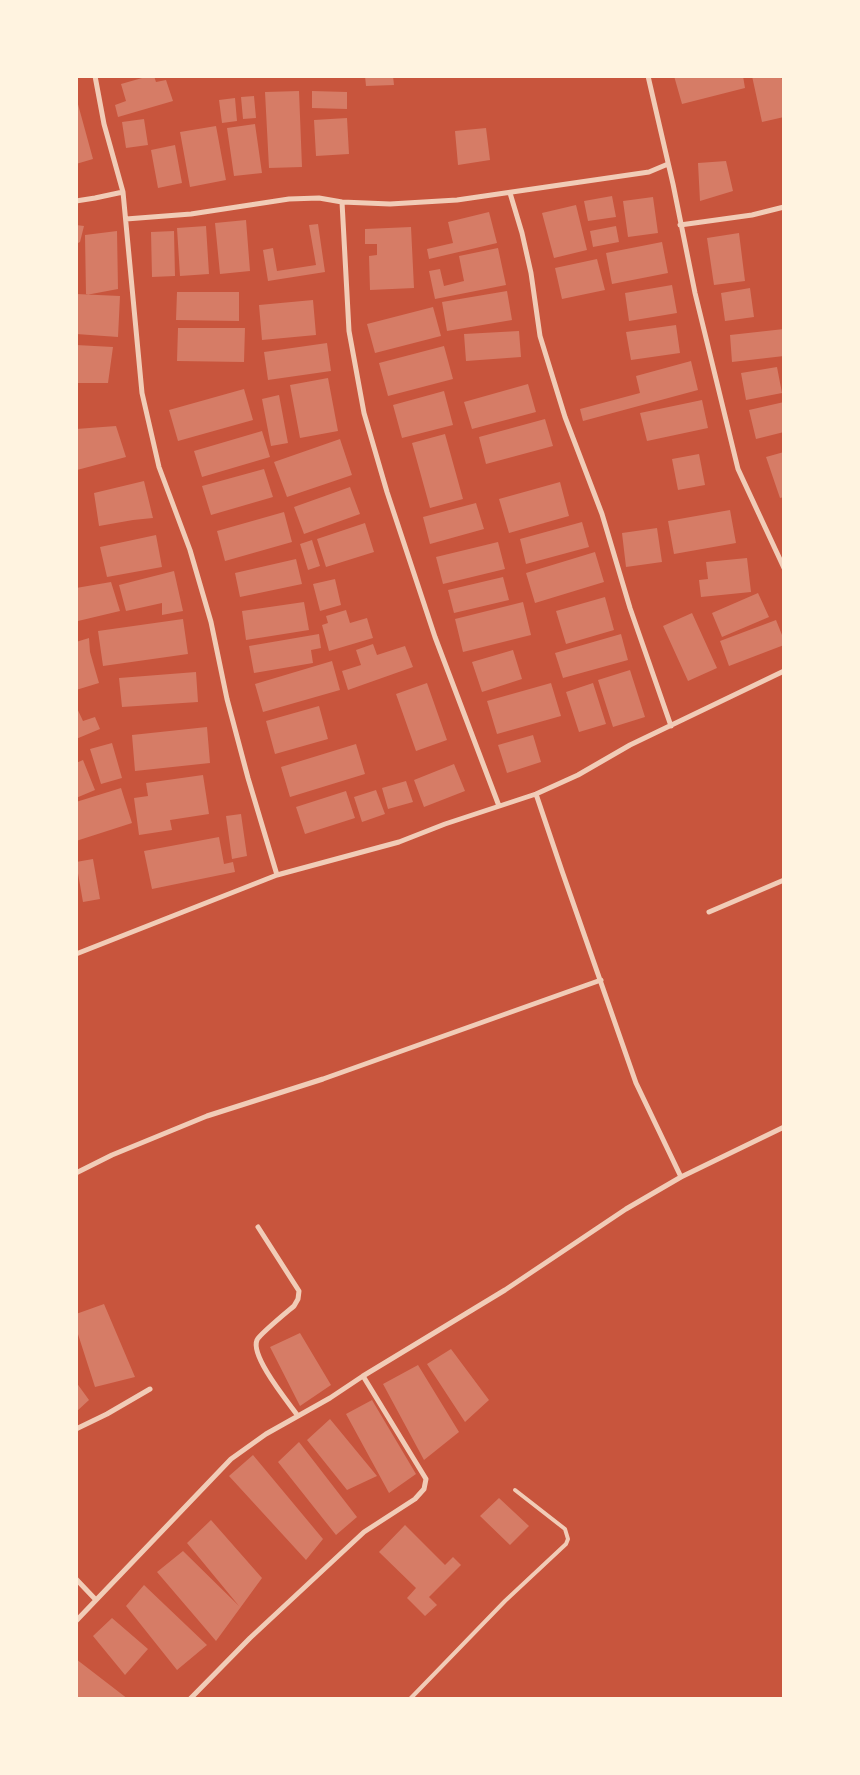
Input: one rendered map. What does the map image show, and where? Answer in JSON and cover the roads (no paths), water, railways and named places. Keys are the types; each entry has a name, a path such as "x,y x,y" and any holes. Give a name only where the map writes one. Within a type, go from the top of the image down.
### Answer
{"street":[{"path":"95,76 104,124 123,192 142,393 160,467 190,550 211,622 227,699 277,875"},
{"path":"648,76 712,369 738,469 784,568"},
{"path":"126,219 191,214 289,199 319,198 342,202 390,204 457,200 649,172 668,164"},
{"path":"76,201 123,192"},
{"path":"510,193 531,273 540,336 565,416 602,514 630,608 670,726"},
{"path":"342,202 349,331 364,413 387,492 435,637 499,806"},
{"path":"680,225 752,215 784,207"},
{"path":"76,954 277,875 399,842 445,824 536,794 578,775 630,745 784,671"},
{"path":"536,794 636,1083 681,1177"},
{"path":"709,912 784,880"},
{"path":"76,1173 112,1155 208,1116 323,1079 601,980"},
{"path":"76,1621 231,1459 266,1434 330,1398 505,1290 626,1209 681,1177 784,1127"},
{"path":"258,1227 299,1291 294,1306 258,1339 256,1350 262,1364 298,1416"},
{"path":"190,1699 250,1638 364,1532 415,1498 424,1489 426,1479 363,1376"},
{"path":"76,1429 107,1414 150,1389"},
{"path":"76,1579 96,1600"}],"lane":[{"path":"410,1699 506,1601 566,1544 568,1538 565,1529 515,1490"}]}
